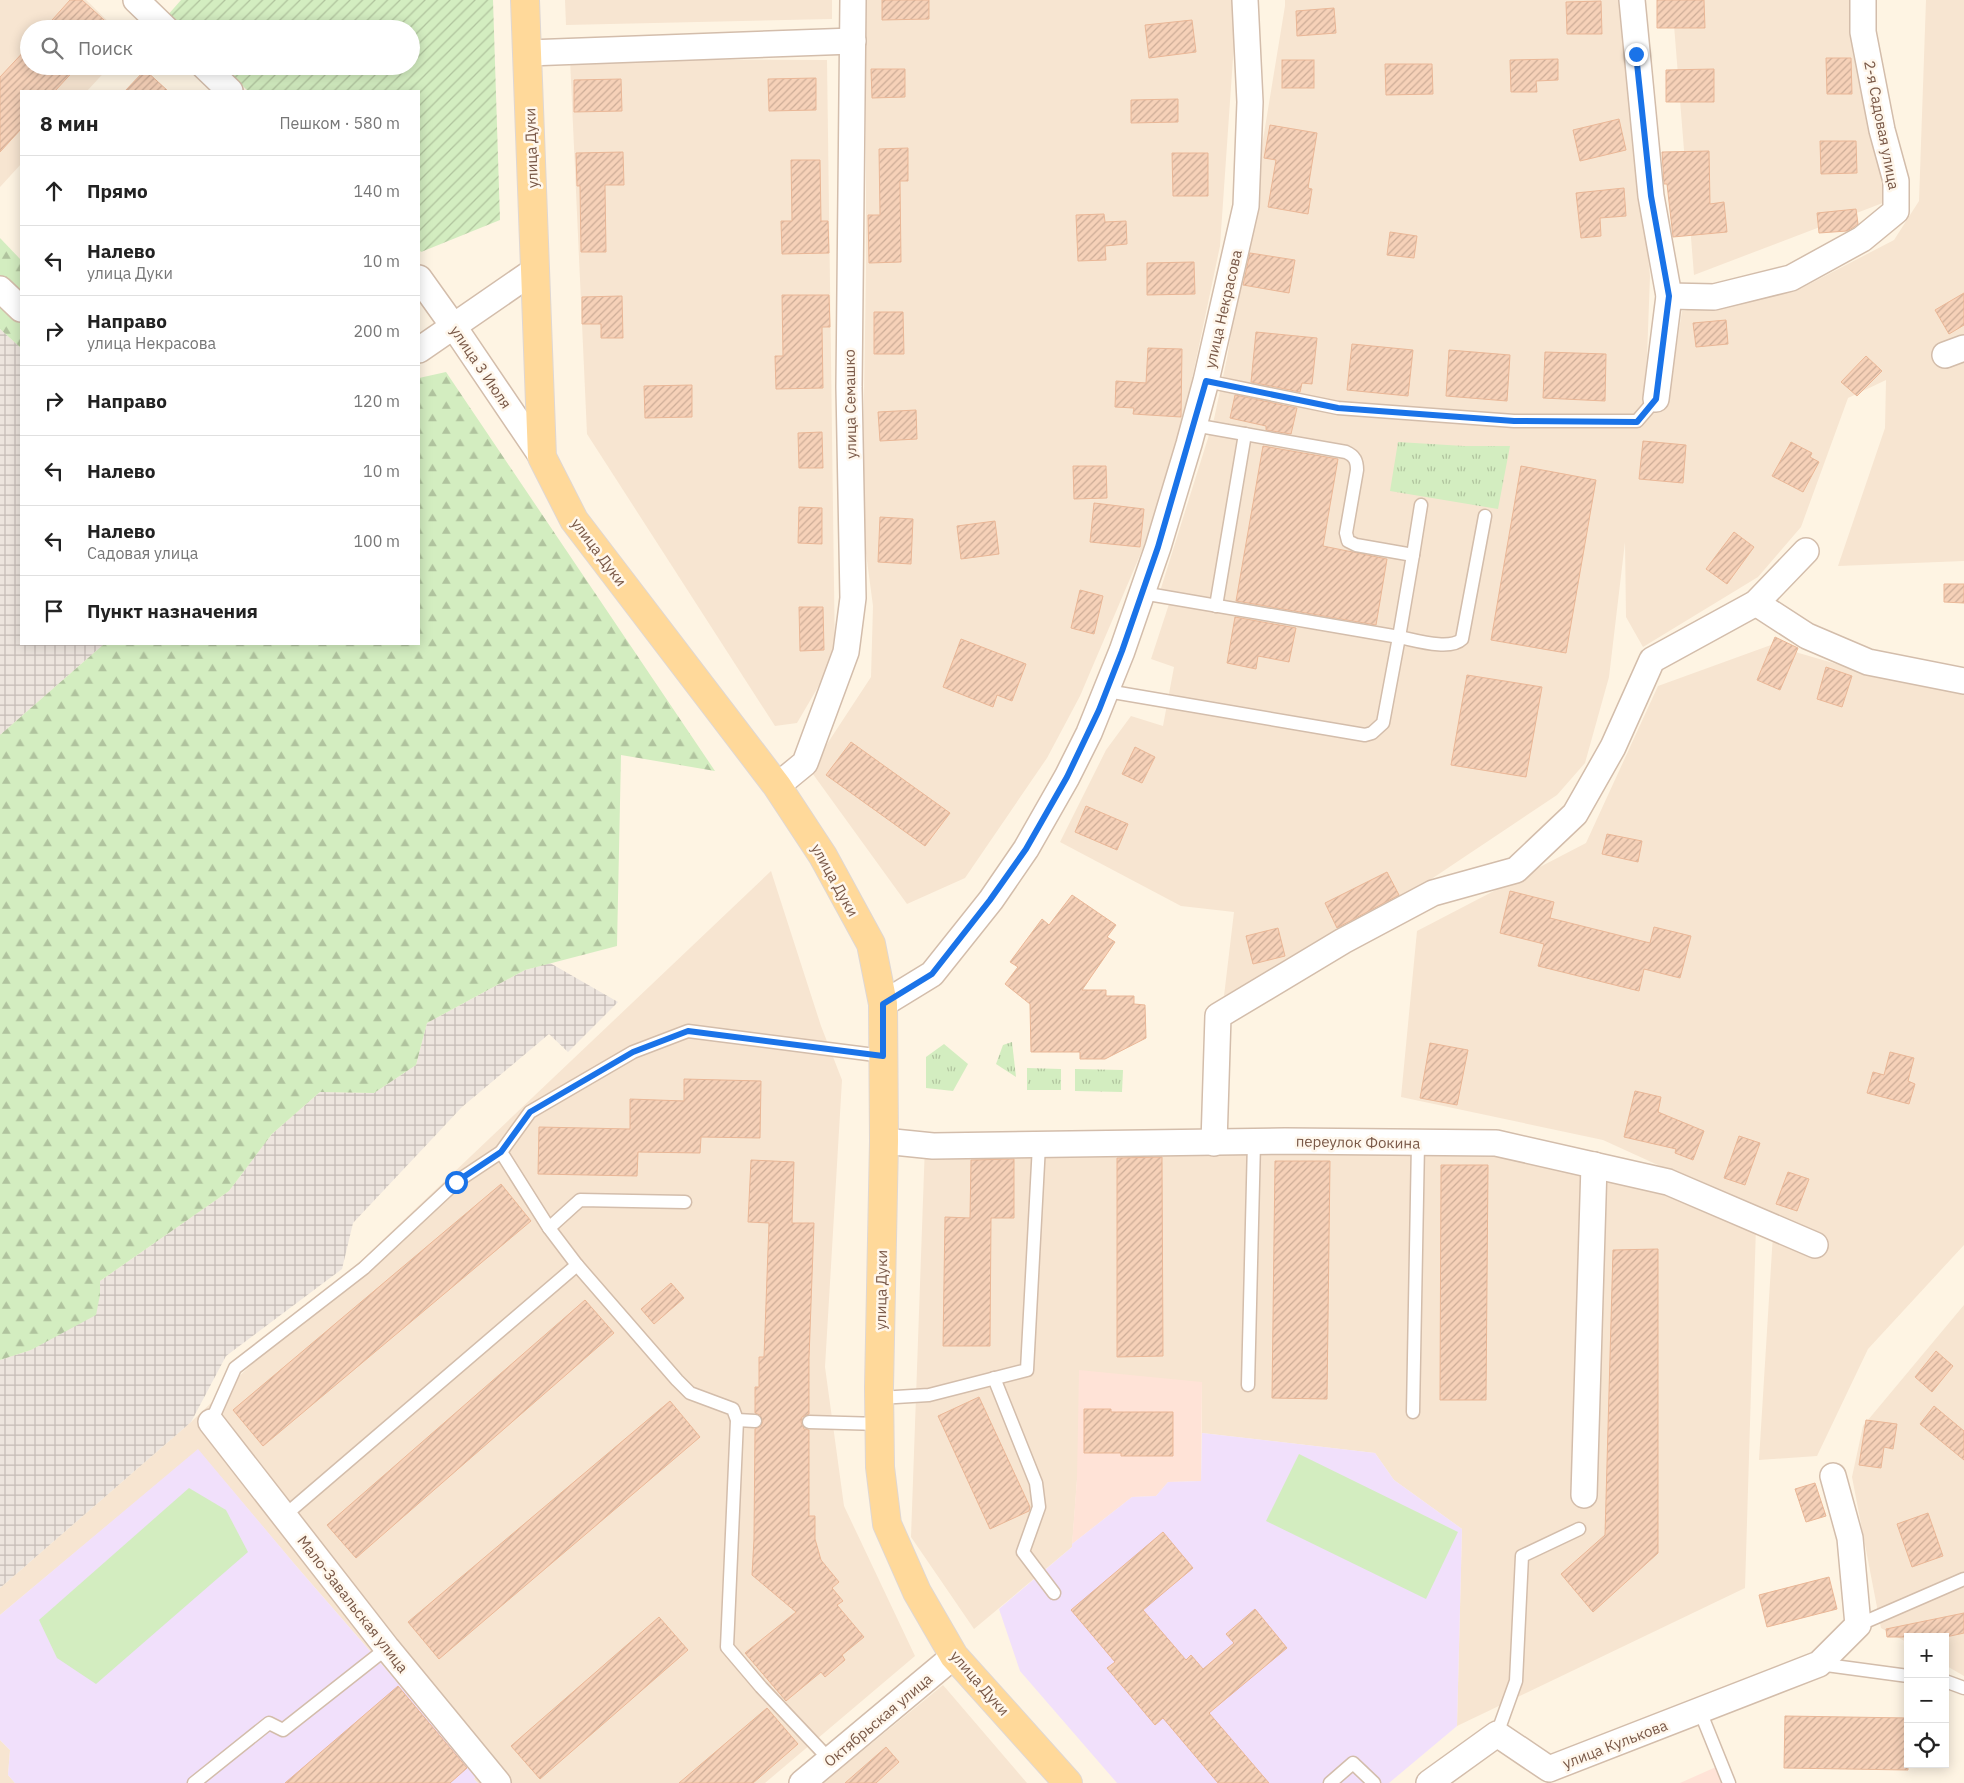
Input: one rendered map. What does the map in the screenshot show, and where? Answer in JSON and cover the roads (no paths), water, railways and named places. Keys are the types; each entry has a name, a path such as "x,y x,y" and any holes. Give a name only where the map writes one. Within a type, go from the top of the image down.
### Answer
{"main road":[{"name":"улица Дуки","path":"525,0 542,457 574,520 777,786 823,856 870,944 883,1004 884,1141 879,1411 880,1466 887,1524 917,1592 954,1656 1068,1783"}],"street":[{"name":"улица Семашко","path":"777,786 805,763 846,652 853,598 849,387 853,0"},
{"name":"улица Некрасова","path":"883,1004 932,974 990,900 1026,849 1067,777 1106,691 1142,593 1158,547 1194,426 1246,206 1250,102 1245,0"},
{"path":"1632,0 1651,196 1669,296 1656,399"},
{"name":"2-я Садовая улица","path":"1669,296 1714,297 1791,278 1862,239 1896,211 1896,181 1882,130 1864,32 1863,0"},
{"path":"146,3 159,20"},
{"path":"528,53 852,41"},
{"path":"213,75 229,90"},
{"path":"420,349 535,270"},
{"name":"улица 3 Июля","path":"420,279 542,457"},
{"path":"0,289 20,308"},
{"path":"1214,1143 1218,1016 1344,941 1433,893 1516,870 1575,814 1613,747 1652,660 1756,603 1806,552"},
{"path":"1756,603 1807,636 1868,662 1964,681"},
{"name":"переулок Фокина","path":"884,1141 933,1146 1254,1142 1496,1144 1668,1182 1815,1245"},
{"path":"1584,1495 1594,1165"},
{"name":"Мало-Завальская улица","path":"211,1422 387,1648 498,1783"},
{"path":"1819,1664 1858,1625 1850,1538 1832,1476"},
{"name":"Октябрьская улица","path":"802,1783 954,1656"},
{"name":"улица Кулькова","path":"1497,1734 1549,1769 1819,1664"},
{"path":"1429,1783 1497,1734"}],"lane":[{"path":"1206,381 1338,408 1514,421 1637,422 1656,399"},
{"path":"1194,426 1352,454 1357,464 1357,470 1346,533 1348,540 1356,545 1413,555"},
{"path":"1216,606 1245,434"},
{"path":"1106,691 1364,736 1372,733 1383,723 1421,506"},
{"path":"1142,593 1449,646 1458,644 1462,639 1485,516"},
{"path":"211,1422 235,1368 364,1268 456,1182 501,1152 530,1112 633,1052 688,1031 883,1056"},
{"path":"1248,1385 1254,1142"},
{"path":"1413,1412 1418,1143"},
{"path":"809,1422 879,1411 929,1395 1027,1370 1039,1145"},
{"path":"501,1152 549,1228 577,1265 690,1393 733,1410 737,1420 728,1647 761,1687 830,1760"},
{"path":"549,1228 580,1200 685,1202"},
{"path":"284,1516 577,1265"},
{"path":"994,1378 1036,1483 1039,1507 1023,1552 1054,1592"},
{"path":"737,1420 755,1420"},
{"path":"1497,1734 1516,1681 1522,1556 1579,1529"},
{"path":"1858,1625 1964,1579"},
{"path":"194,1783 269,1723 283,1730 387,1648"},
{"path":"1819,1664 1904,1675"},
{"path":"1949,1682 1964,1688"},
{"path":"1700,1711 1729,1783"},
{"path":"1330,1783 1352,1763 1374,1783"}]}
